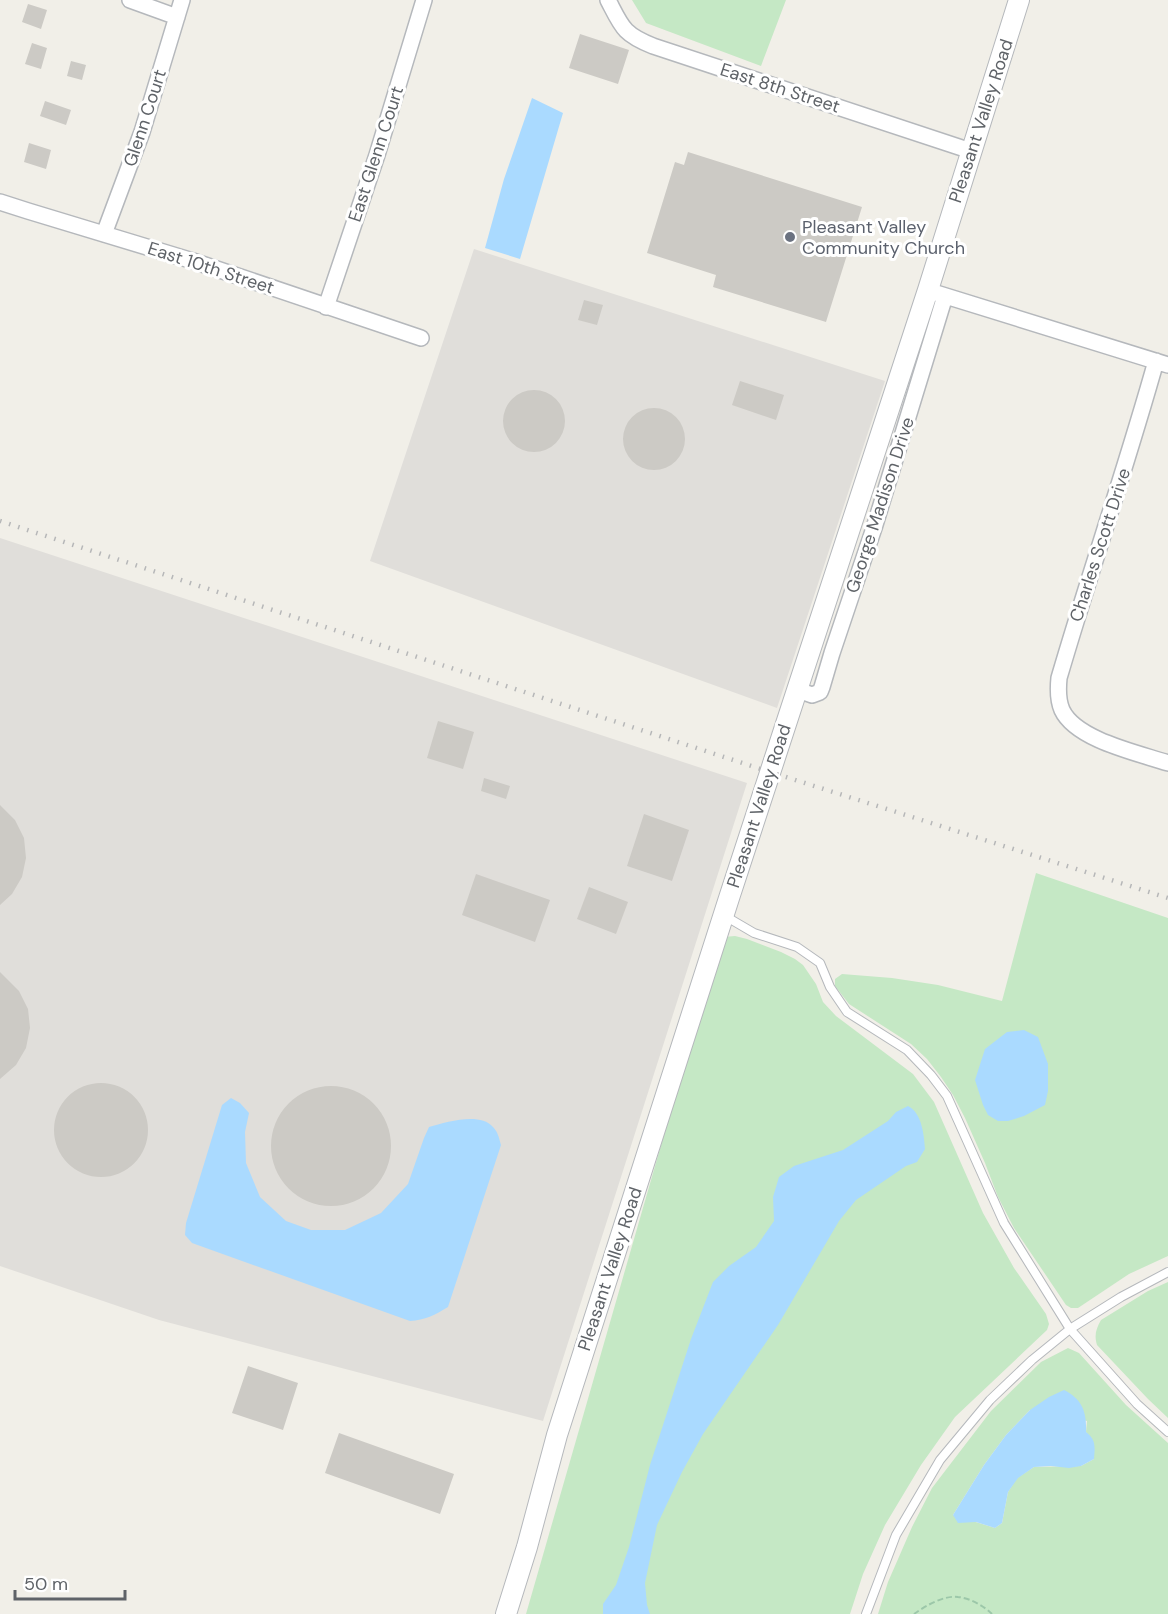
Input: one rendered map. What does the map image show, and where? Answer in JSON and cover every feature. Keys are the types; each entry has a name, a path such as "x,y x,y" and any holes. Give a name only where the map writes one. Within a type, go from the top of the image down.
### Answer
{"street":[{"path":"130,0 177,17"},
{"name":"Glenn Court","path":"104,234 142,132 182,0"},
{"name":"East Glenn Court","path":"326,307 377,155 424,0"},
{"name":"East 8th Street","path":"608,0 625,31 638,40 971,151"},
{"name":"Pleasant Valley Road","path":"506,1614 527,1547 557,1434 723,915 798,690 937,293 971,151 1019,0"},
{"name":"East 10th Street","path":"0,202 193,261 421,338"},
{"path":"937,293 1162,363"},
{"name":"Charles Scott Drive","path":"1162,363 1138,425 1059,678 1060,705 1074,726 1112,745 1168,763"}],"lane":[{"path":"723,915 754,933 797,947 820,963 830,987 847,1012 907,1050 931,1075 947,1096 1004,1222 1070,1329 1137,1404 1168,1432"},
{"path":"866,1614 896,1535 940,1460 990,1400 1032,1360 1070,1329 1121,1296 1168,1272"}],"path":[{"path":"914,1614 942,1599 957,1596 986,1608 992,1614"}],"shaded area":[{"path":"474,249 885,381 777,708 370,561"},
{"path":"0,538 747,783 543,1421 159,1320 0,1266"}],"green space":[{"path":"632,0 786,0 761,66 646,23"},
{"path":"1036,873 1168,918 1168,1256 1129,1274 1078,1308 1066,1305 1014,1228 998,1197 965,1118 941,1077 911,1044 849,1004 835,986 835,979 842,974 892,978 938,985 1002,1001"},
{"path":"735,936 781,952 803,965 816,984 823,1002 836,1016 913,1074 934,1102 983,1213 1014,1268 1046,1314 1049,1324 1047,1330 955,1417 921,1465 885,1525 863,1574 850,1614 526,1614 719,944 724,937"},
{"path":"1168,1282 1168,1418 1097,1345 1096,1335 1101,1320 1148,1291"},
{"path":"1068,1348 1079,1353 1126,1405 1168,1443 1168,1614 878,1614 888,1582 932,1488 991,1411 1041,1362","holes":["1030,1410 1087,1421 1086,1432 1094,1459 1081,1466 1034,1467 1017,1478 1008,1492 1002,1523 995,1528 953,1515 984,1465 1006,1435"]}],"water":[{"path":"532,98 563,113 520,259 485,248 504,179"},
{"path":"1024,1030 1038,1037 1048,1064 1048,1091 1045,1105 1024,1116 1008,1121 998,1121 988,1115 975,1080 985,1049 1007,1032"},
{"path":"231,1098 240,1103 249,1113 245,1132 246,1163 260,1197 286,1221 311,1230 345,1230 381,1213 408,1184 429,1127 472,1119 487,1122 493,1127 501,1145 448,1307 430,1317 410,1321 192,1243 185,1235 186,1223 222,1105"},
{"path":"908,1106 913,1109 919,1119 924,1137 925,1149 917,1162 906,1166 856,1200 839,1221 778,1325 703,1434 682,1472 657,1525 645,1583 650,1614 603,1614 603,1604 616,1585 629,1547 650,1465 691,1339 713,1282 729,1266 756,1247 774,1221 773,1197 779,1177 794,1166 843,1150"},
{"path":"1064,1390 1082,1407 1086,1418 1086,1432 1094,1444 1094,1459 1081,1466 1069,1468 1034,1467 1018,1478 1008,1492 1002,1523 995,1528 976,1522 958,1523 953,1515 1006,1435 1030,1410"}],"building":[{"path":"28,4 47,10 41,29 22,22"},
{"path":"580,34 629,50 618,84 569,68"},
{"path":"32,43 47,48 41,69 25,64"},
{"path":"71,61 86,65 82,80 67,76"},
{"path":"45,101 71,110 66,125 40,116"},
{"path":"29,143 51,150 46,169 24,162"},
{"name":"Pleasant Valley Community Church","path":"688,152 862,207 826,322 713,287 716,275 647,253 675,162 684,165"},
{"path":"584,300 603,305 597,325 578,320"},
{"path":"740,381 784,395 776,420 732,405"},
{"path":"534,390 546,392 556,399 563,409 565,421 563,433 556,443 546,450 534,452 522,450 512,443 505,433 503,421 505,409 512,399 522,392"},
{"path":"654,408 666,410 676,417 683,427 685,439 683,451 676,461 666,468 654,470 642,468 632,461 625,451 623,439 625,427 632,417 642,410"},
{"path":"438,721 474,732 463,769 427,758"},
{"path":"484,778 510,786 506,799 481,791"},
{"path":"0,805 15,820 24,838 26,858 22,877 12,894 0,905"},
{"path":"644,814 689,830 672,881 627,866"},
{"path":"476,874 550,900 535,942 462,915"},
{"path":"589,887 628,902 616,934 577,919"},
{"path":"0,972 19,991 28,1009 30,1028 26,1048 16,1065 0,1079"},
{"path":"101,1083 119,1087 134,1097 144,1112 148,1130 144,1148 134,1163 119,1173 101,1177 83,1173 68,1163 58,1148 54,1130 58,1112 68,1097 83,1087"},
{"path":"331,1086 354,1090 374,1103 387,1123 391,1146 387,1169 374,1189 354,1202 331,1206 308,1202 288,1189 275,1169 271,1146 275,1123 288,1103 308,1090"},
{"path":"248,1366 298,1383 283,1430 232,1413"},
{"path":"339,1433 454,1474 440,1514 325,1473"}],"railway":[{"path":"0,521 770,772 1168,898"}],"place":[{"name":"Pleasant Valley Community Church","path":"790,237"}]}
